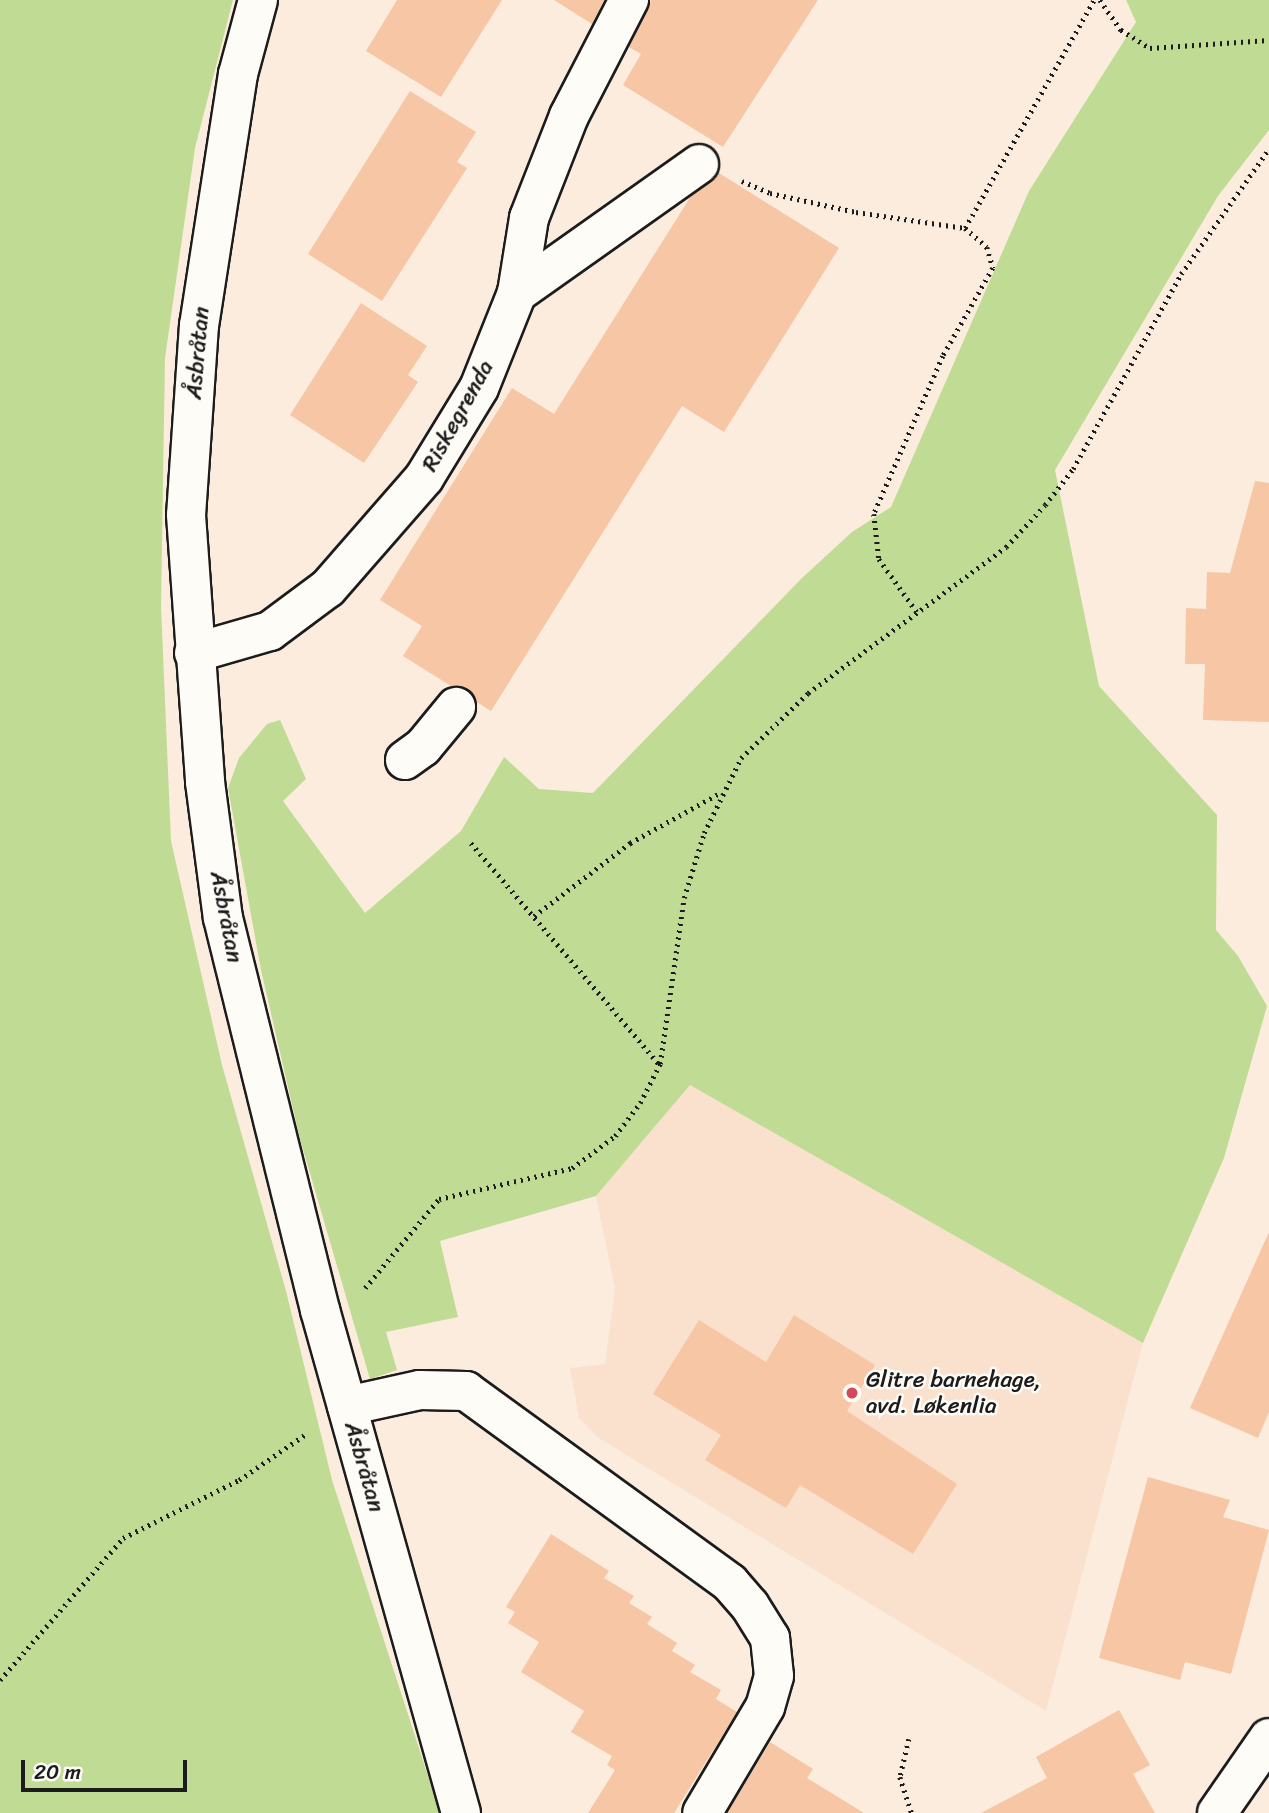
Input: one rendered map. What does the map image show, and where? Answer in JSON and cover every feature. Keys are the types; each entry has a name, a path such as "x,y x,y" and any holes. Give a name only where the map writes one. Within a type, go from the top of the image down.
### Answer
{"street":[{"name":"Åsbråtan","path":"258,0 238,75 199,325 186,515 194,653 223,918 320,1310 461,1813"},
{"name":"Riskegrenda","path":"194,653 270,631 328,588 424,478 479,388 517,293 529,218 569,117 629,0"},
{"path":"517,293 699,164"},
{"path":"405,760 430,740 456,707"},
{"path":"346,1406 420,1390 466,1391 730,1583 750,1606 770,1638 774,1676 765,1707 702,1813"},
{"path":"1217,1813 1269,1738"}],"path":[{"path":"965,228 1094,0"},
{"path":"1100,0 1121,30 1150,48 1269,40"},
{"path":"320,1310 373,1283 439,1199 572,1168 615,1136 640,1103 660,1064 684,898 721,792 741,758 808,692 1006,547 1073,469 1181,274 1269,149"},
{"path":"699,164 770,193 965,228 987,247 993,268 943,356 874,514 878,559 917,612"},
{"path":"534,916 630,843 721,792"},
{"path":"471,843 660,1064"},
{"path":"0,1680 123,1538 239,1480 346,1406"},
{"path":"909,1739 900,1777 912,1813"}],"shaded area":[{"name":"Glitre barnehage, avd. Løkenlia","path":"690,1085 1143,1343 1046,1711 597,1437 579,1418 570,1368 605,1364 615,1289 596,1196"}],"green space":[{"path":"0,0 233,0 195,148 165,358 161,607 171,841 222,1065 286,1291 332,1480 440,1813 0,1813"},
{"path":"1126,0 1269,0 1269,130 1218,196 1055,470 1099,686 1217,815 1216,930 1238,956 1267,1006 1224,1158 1143,1343 690,1085 596,1196 440,1241 458,1317 386,1332 397,1370 370,1379 300,1139 261,970 228,788 239,758 267,724 280,720 306,779 283,801 365,913 461,831 504,757 539,789 593,793 802,578 852,532 891,507 1029,191 1136,22"}],"building":[{"path":"397,0 502,0 441,97 366,51"},
{"path":"554,0 604,0 592,24"},
{"path":"651,0 818,0 723,147 623,85 641,54 629,47"},
{"path":"410,91 476,132 457,162 467,168 382,301 308,254"},
{"path":"719,173 839,248 724,432 682,406 491,711 477,702 469,690 451,686 403,656 422,626 380,600 512,388 554,414 691,196"},
{"path":"361,303 427,346 408,375 418,382 364,463 290,415"},
{"path":"1255,481 1269,483 1269,722 1203,720 1205,664 1185,664 1186,608 1206,609 1207,572 1230,573"},
{"path":"1269,1232 1269,1412 1258,1438 1190,1408"},
{"path":"794,1315 875,1365 847,1411 957,1484 913,1554 800,1485 786,1508 705,1460 721,1435 653,1394 699,1320 766,1362"},
{"path":"1148,1477 1230,1500 1223,1517 1269,1530 1231,1674 1185,1662 1180,1680 1099,1658"},
{"path":"551,1534 609,1571 604,1578 634,1596 629,1603 652,1617 647,1624 677,1643 672,1651 695,1665 690,1672 721,1690 716,1699 737,1712 674,1813 588,1813 615,1770 607,1765 612,1756 571,1732 584,1711 521,1672 539,1642 508,1623 515,1612 506,1607"},
{"path":"1119,1710 1150,1765 1133,1774 1155,1813 981,1813 1047,1778 1036,1757"},
{"path":"770,1742 813,1769 807,1778 864,1813 727,1813"}],"place":[{"name":"Glitre barnehage, avd. Løkenlia","path":"852,1393"}]}
